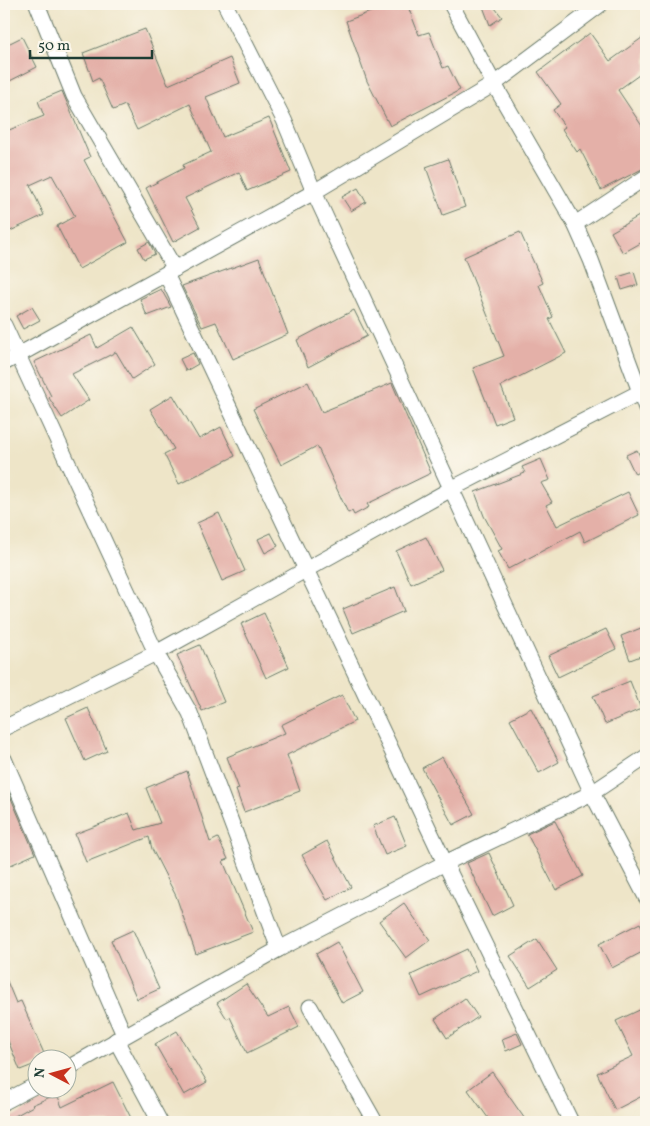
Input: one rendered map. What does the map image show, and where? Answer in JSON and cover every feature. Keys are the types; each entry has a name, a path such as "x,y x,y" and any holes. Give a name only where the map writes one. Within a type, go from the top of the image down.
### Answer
{"street":[{"path":"37,4 74,96 171,272 305,570 571,1122"},
{"path":"225,4 284,120 314,192 453,488 592,793 646,897"},
{"path":"451,4 494,84 575,224 643,391 646,408"},
{"path":"4,363 314,192 494,84 600,4"},
{"path":"575,224 646,177"},
{"path":"4,325 156,653 190,713 279,949"},
{"path":"4,728 156,653 453,488 643,391"},
{"path":"78,1062 279,949 445,863 592,793 646,756"},
{"path":"4,759 120,1038 160,1122"},
{"path":"310,1007 375,1122"},
{"path":"4,1102 28,1089"}],"building":[{"path":"392,4 407,4 419,35 429,32 443,68 448,66 460,90 390,126 367,81 346,21"},
{"path":"482,4 492,4 502,17 490,25"},
{"path":"145,29 168,85 230,58 240,83 206,97 223,137 269,118 291,172 247,191 239,172 185,198 200,227 173,242 146,188 184,168 183,165 211,152 190,104 137,130 125,105 113,110 99,78 93,81 83,53"},
{"path":"590,33 610,61 646,35 646,70 618,90 646,132 646,167 601,190 580,149 577,152 562,129 565,127 553,110 561,104 538,72"},
{"path":"22,37 37,67 4,84 4,46"},
{"path":"62,91 90,157 84,160 128,242 79,269 57,226 75,216 52,175 30,185 44,215 4,234 4,132 44,116 38,101"},
{"path":"448,159 465,207 443,215 426,167"},
{"path":"358,188 366,202 351,211 342,197"},
{"path":"646,212 646,240 623,253 611,232"},
{"path":"520,232 543,283 539,285 553,317 549,319 566,353 501,386 513,417 495,424 473,368 504,356 464,257"},
{"path":"149,242 155,254 144,259 138,248"},
{"path":"259,258 288,334 233,359 216,322 202,327 182,286"},
{"path":"634,272 638,285 622,290 618,277"},
{"path":"161,289 171,307 147,316 140,299"},
{"path":"32,307 40,320 23,329 16,316"},
{"path":"354,310 367,336 308,367 297,340"},
{"path":"133,327 155,364 132,379 116,352 72,374 89,400 62,418 49,398 51,396 34,362 91,335 97,348"},
{"path":"193,353 198,364 186,371 180,359"},
{"path":"308,382 322,412 392,383 431,473 367,504 369,507 354,515 352,511 348,513 317,446 281,465 253,409"},
{"path":"173,395 199,439 221,427 235,456 179,484 164,454 174,449 150,409"},
{"path":"637,450 646,468 635,474 626,455"},
{"path":"541,459 550,480 541,483 552,502 546,505 557,526 628,492 639,515 585,542 580,531 508,569 498,551 502,549 484,516 475,492 525,473 522,467"},
{"path":"219,513 245,571 222,581 197,523"},
{"path":"271,533 278,546 265,553 258,539"},
{"path":"426,537 442,570 411,584 396,551"},
{"path":"395,587 404,611 353,633 343,609"},
{"path":"264,613 289,667 266,678 241,624"},
{"path":"646,626 646,654 630,660 621,636"},
{"path":"606,629 616,649 558,677 548,656"},
{"path":"200,645 224,702 202,711 177,655"},
{"path":"630,681 641,709 605,724 593,696"},
{"path":"342,695 355,721 287,755 300,791 244,812 236,790 239,789 227,757 285,733 281,725"},
{"path":"88,708 107,751 85,761 66,718"},
{"path":"531,708 559,762 539,773 510,719"},
{"path":"442,757 474,814 453,825 422,768"},
{"path":"187,771 210,842 218,838 228,859 223,861 253,932 196,954 176,896 152,849 149,837 86,862 75,834 129,813 136,830 160,823 146,788"},
{"path":"4,782 35,854 4,868"},
{"path":"395,817 407,846 385,855 373,826"},
{"path":"555,821 583,876 556,890 527,834"},
{"path":"327,841 351,887 327,900 302,855"},
{"path":"489,853 513,905 492,916 467,863"},
{"path":"404,903 430,940 406,958 379,921"},
{"path":"640,923 646,935 646,950 612,968 599,944"},
{"path":"133,930 159,989 137,999 111,940"},
{"path":"537,939 557,970 530,987 510,956"},
{"path":"337,942 363,992 342,1003 316,954"},
{"path":"467,949 477,971 421,997 411,975"},
{"path":"4,974 16,1003 21,1001 42,1048 28,1048 28,1067 20,1070 4,1031"},
{"path":"246,984 268,1017 289,1007 299,1027 247,1053 230,1017 227,1019 217,1003"},
{"path":"465,998 478,1017 447,1038 435,1019"},
{"path":"646,1007 646,1094 615,1110 597,1073 633,1056 616,1021"},
{"path":"177,1031 207,1082 184,1095 155,1044"},
{"path":"517,1033 522,1044 506,1051 502,1039"},
{"path":"492,1072 527,1122 491,1122 468,1090"},
{"path":"113,1082 133,1122 4,1122 48,1098 59,1098 62,1107"}]}
